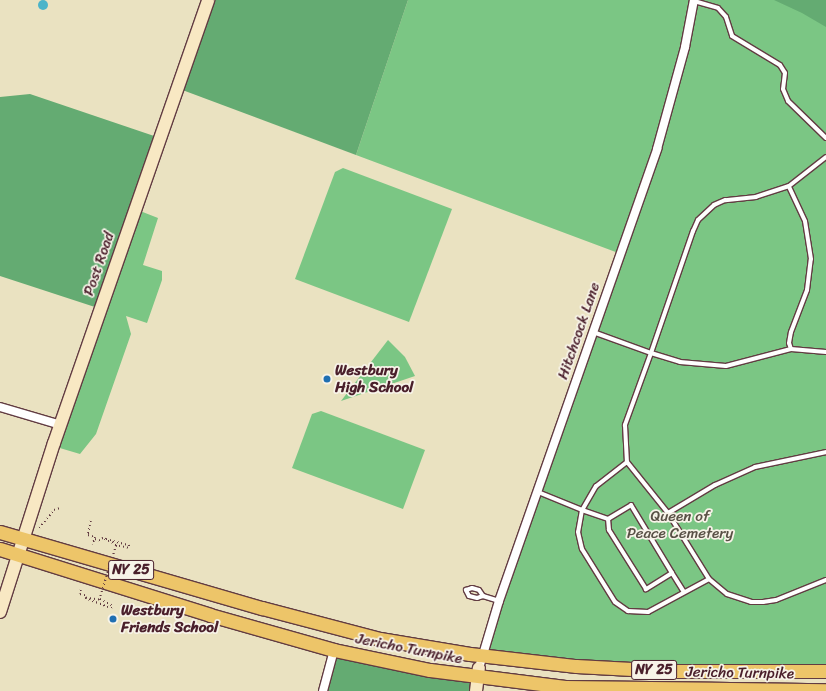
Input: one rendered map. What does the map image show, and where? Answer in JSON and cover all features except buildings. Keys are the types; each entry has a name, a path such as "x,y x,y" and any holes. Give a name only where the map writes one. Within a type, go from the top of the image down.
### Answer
{"main road":[{"name":"Post Road","path":"0,612 17,555 61,425 208,0"},
{"name":"Jericho Turnpike","path":"0,532 262,608 480,667 565,687 826,690"},
{"name":"Jericho Turnpike","path":"0,549 256,628 334,650 480,667 576,666 653,670 799,671 823,668"},
{"path":"256,628 262,608"},
{"path":"476,691 480,667"}],"street":[{"name":"Hitchcock Lane","path":"480,667 499,601 657,149 685,47 694,0"},
{"path":"0,407 61,425"},
{"path":"323,691 334,650"}],"lane":[{"path":"694,0 718,8 726,17 732,36 780,65 785,73 783,89 788,101 826,138"},
{"path":"826,157 790,186 756,197 725,200 714,205 698,220 625,425 627,463 668,513 709,578 727,594 751,602 763,602 826,580"},
{"path":"790,186 805,221 812,259 807,290 791,332 789,343 791,349"},
{"path":"593,332 650,353 680,362 726,366 791,349 826,352"},
{"path":"668,513 715,485 755,467 826,452"},
{"path":"627,463 596,486 582,510 578,532 582,549 620,606 635,613 648,612 709,578"},
{"path":"538,492 608,519"},
{"path":"608,519 631,505 684,592"},
{"path":"608,519 609,530 646,589 672,573"},
{"path":"483,596 499,601"}],"path":[{"path":"39,528 54,510 60,508"},
{"path":"81,590 80,594 107,601 113,607 84,598 99,600 116,545 102,538 131,547 128,549 95,539 88,535 91,521"},
{"path":"93,545 95,539"}],"green space":[{"path":"208,0 408,0 356,155 177,88"},
{"name":"Queen of Peace Cemetery","path":"408,0 826,0 826,671 669,671 482,656 621,254 356,155"},
{"path":"774,0 826,0 826,27 802,13"},
{"path":"30,94 160,138 101,309 0,276 0,97"},
{"path":"343,168 452,209 409,322 295,279 335,172"},
{"path":"135,209 158,218 143,265 162,271 162,280 147,323 126,316 131,334 96,434 80,454 53,446"},
{"path":"388,340 405,357 415,376 341,401"},
{"path":"321,411 425,450 403,509 292,468 312,414"},
{"path":"334,650 477,678 476,691 323,691"}],"water":[{"path":"41,0 45,0 47,1 47,9 41,10 38,7 38,3"}],"place":[{"name":"Westbury High School","path":"327,379"},
{"name":"Westbury Friends School","path":"113,619"}]}
